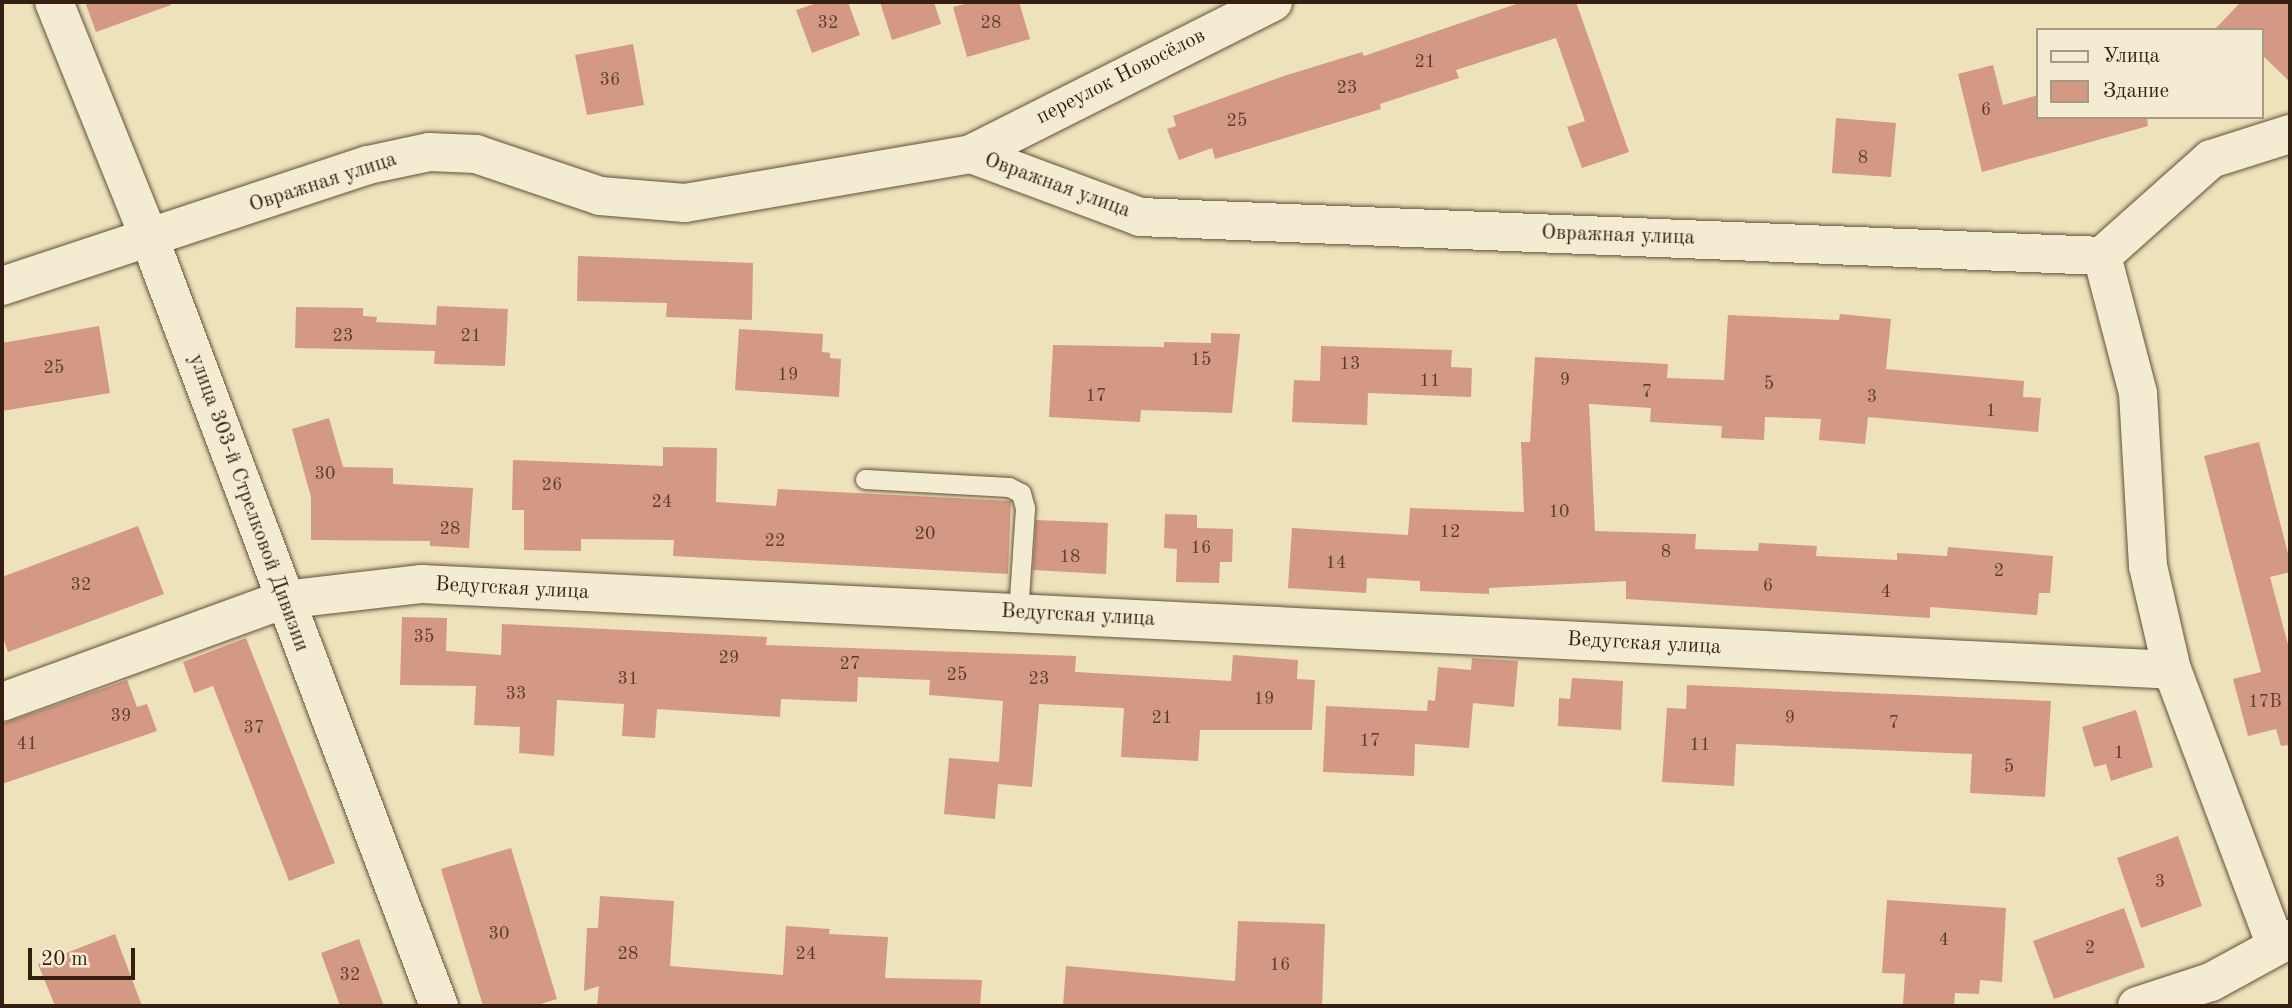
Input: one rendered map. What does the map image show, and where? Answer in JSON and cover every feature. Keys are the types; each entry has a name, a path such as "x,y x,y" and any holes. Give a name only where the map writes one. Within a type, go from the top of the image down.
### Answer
{"street":[{"name":"улица 303-й Стрелковой Дивизии","path":"54,2 150,240 283,600 439,1006"},
{"name":"переулок Новосёлов","path":"971,155 1273,2"},
{"path":"2137,1006 2214,994 2283,943 2172,670 2148,566 2138,393 2102,256 2211,159 2290,134"},
{"name":"Овражная улица","path":"2,286 150,240 369,165 429,152 476,154 600,196 685,203 971,155 1140,217 2102,256"},
{"name":"Ведугская улица","path":"2,702 283,600 422,584 2172,670"}],"lane":[{"path":"865,480 1009,487 1021,493 1025,508 1018,613"}],"building":[{"path":"85,2 170,2 171,5 96,32"},
{"path":"820,2 848,2 860,35 812,53 796,10"},
{"path":"880,2 934,2 941,24 892,40"},
{"path":"973,2 1019,2 1030,39 967,57 953,7"},
{"path":"1522,2 1576,2 1629,152 1582,168 1567,127 1585,121 1556,38 1456,70 1459,78 1380,104 1381,109 1215,159 1212,148 1179,160 1167,129 1176,126 1173,116 1284,76 1362,52 1364,56"},
{"path":"2241,2 2290,2 2290,82 2264,57 2264,28 2216,28"},
{"path":"633,44 644,105 587,115 575,55"},
{"path":"1993,65 2003,105 2036,96 2036,119 2147,119 2148,126 1982,172 1958,74"},
{"path":"1836,118 1896,123 1891,177 1832,173"},
{"path":"578,256 753,263 752,320 666,317 667,303 577,301"},
{"path":"437,306 508,309 505,366 434,364 435,351 295,348 296,307 363,308 363,316 377,317 376,322 436,325"},
{"path":"1840,314 1891,319 1886,369 2024,381 2023,397 2041,398 2038,432 1868,417 1865,444 1819,440 1821,419 1765,417 1764,440 1721,438 1722,426 1650,422 1651,408 1589,404 1595,531 1696,534 1695,549 1758,551 1759,543 1817,546 1816,556 1897,560 1897,553 1947,556 1948,547 2053,556 2050,593 2039,593 2037,615 1930,607 1930,618 1626,599 1626,581 1489,588 1489,594 1420,591 1420,581 1367,578 1366,593 1288,588 1292,528 1408,535 1410,508 1524,512 1521,442 1530,442 1535,357 1668,364 1667,378 1724,380 1728,315 1839,320"},
{"path":"99,326 110,393 2,411 2,343"},
{"path":"739,329 823,334 822,352 830,353 830,358 841,359 839,397 735,390"},
{"path":"1211,333 1240,334 1232,413 1141,410 1140,422 1049,417 1053,345 1164,347 1164,342 1211,343"},
{"path":"1321,346 1452,350 1451,367 1472,368 1471,397 1368,393 1367,425 1292,422 1294,380 1320,381"},
{"path":"329,418 343,467 393,468 393,484 473,488 469,548 430,546 430,541 311,540 311,497 292,429"},
{"path":"2259,442 2290,561 2290,572 2270,577 2290,652 2290,745 2281,746 2276,729 2248,736 2233,679 2261,672 2204,456"},
{"path":"663,447 717,448 716,502 776,506 778,489 1011,501 1008,574 673,556 674,540 581,539 581,551 524,550 524,510 512,510 513,460 663,466"},
{"path":"1165,514 1197,515 1197,528 1233,529 1232,562 1220,562 1219,583 1176,582 1177,549 1164,548"},
{"path":"1036,520 1108,523 1106,574 1033,570"},
{"path":"138,526 164,594 8,652 2,635 2,577"},
{"path":"402,617 447,618 446,651 501,655 502,624 767,637 766,645 1076,656 1075,672 1231,681 1233,655 1298,660 1297,679 1315,680 1312,730 1200,730 1198,761 1121,757 1124,708 1039,704 1032,787 998,784 995,819 944,814 949,758 999,762 1003,701 929,695 930,680 858,677 857,702 781,699 780,717 657,709 655,738 622,736 624,704 557,700 554,756 519,753 520,727 474,725 476,686 400,685"},
{"path":"246,638 335,863 289,881 213,686 194,693 183,662"},
{"path":"1472,658 1518,661 1514,707 1473,703 1469,748 1415,744 1414,776 1323,772 1326,706 1427,711 1428,700 1435,701 1438,667 1471,670"},
{"path":"1572,678 1623,681 1621,730 1558,726 1559,698 1570,699"},
{"path":"127,680 137,707 147,704 157,731 2,784 2,724"},
{"path":"1687,685 2051,701 2045,797 1970,793 1972,754 1736,744 1734,786 1662,782 1667,708 1686,709"},
{"path":"2136,710 2153,767 2111,781 2106,764 2094,767 2082,727"},
{"path":"2178,836 2202,906 2141,928 2117,858"},
{"path":"511,848 557,999 534,1006 483,1006 441,869"},
{"path":"600,896 674,901 670,966 783,975 786,926 830,929 829,934 888,937 885,978 982,980 980,1006 597,1006 599,986 584,991 587,928 598,928"},
{"path":"1887,900 2006,908 2002,982 1980,980 1979,994 1955,993 1954,1006 1903,1004 1905,974 1882,973"},
{"path":"2124,908 2145,967 2054,999 2033,941"},
{"path":"1238,921 1325,924 1322,1006 1063,1006 1066,966 1235,981"},
{"path":"115,934 142,1006 55,1006 38,964"},
{"path":"359,939 384,1006 340,1006 321,953"}]}
